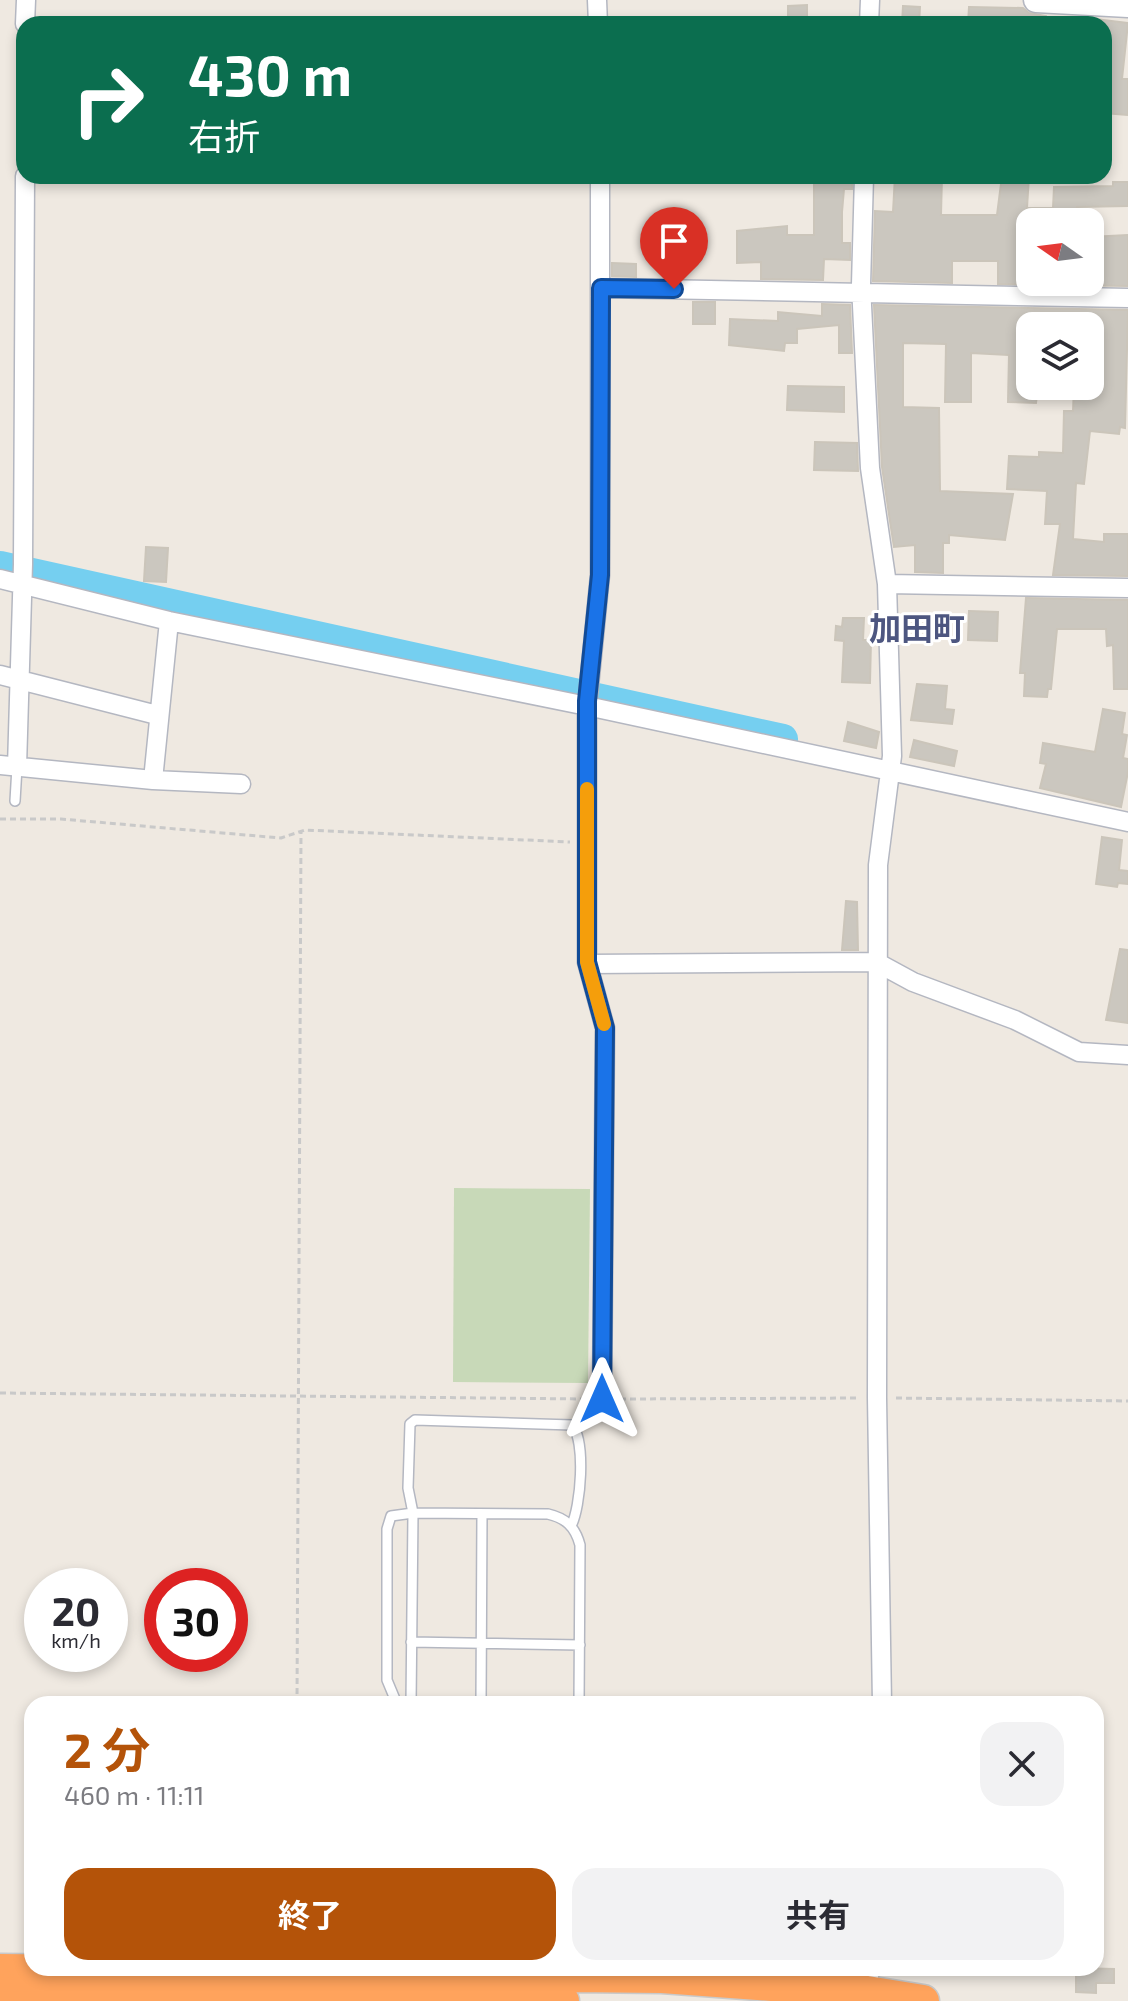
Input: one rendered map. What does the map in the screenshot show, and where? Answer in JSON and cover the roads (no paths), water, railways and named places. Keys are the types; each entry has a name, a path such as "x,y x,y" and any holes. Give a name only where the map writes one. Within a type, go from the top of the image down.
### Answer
{"highway":[{"path":"0,1970 24,1970"},
{"path":"307,1976 562,1981"},
{"path":"0,1997 662,1977 868,1987 923,2001"}],"main road":[{"path":"1036,0 1128,5"}],"street":[{"path":"25,184 22,575 9,677 8,766 153,780 241,784"},
{"path":"600,184 600,575 588,699 587,843 588,964 605,1028 602,1399"},
{"path":"864,184 863,295 870,468 887,584 891,766 878,865 877,1398 882,1696"},
{"path":"601,288 1128,298"},
{"path":"0,579 22,575 169,621 588,699 1128,822"},
{"path":"887,584 1128,588"},
{"path":"153,780 157,715 169,621"},
{"path":"9,677 157,715"},
{"path":"588,964 878,962 913,982 1015,1020 1079,1052 1128,1055"}],"lane":[{"path":"8,766 15,801"},
{"path":"411,1696 413,1513 408,1488 408,1429 415,1420 565,1422 572,1425 579,1436 578,1511 571,1526"},
{"path":"394,1696 387,1680 387,1529 391,1516 413,1513 548,1514 563,1518 571,1526 580,1545 579,1696"},
{"path":"481,1696 482,1514"},
{"path":"411,1642 580,1645"}],"waterway":[{"path":"0,566 783,739"}],"district":[{"name":"加田町","path":"917,627"}]}
